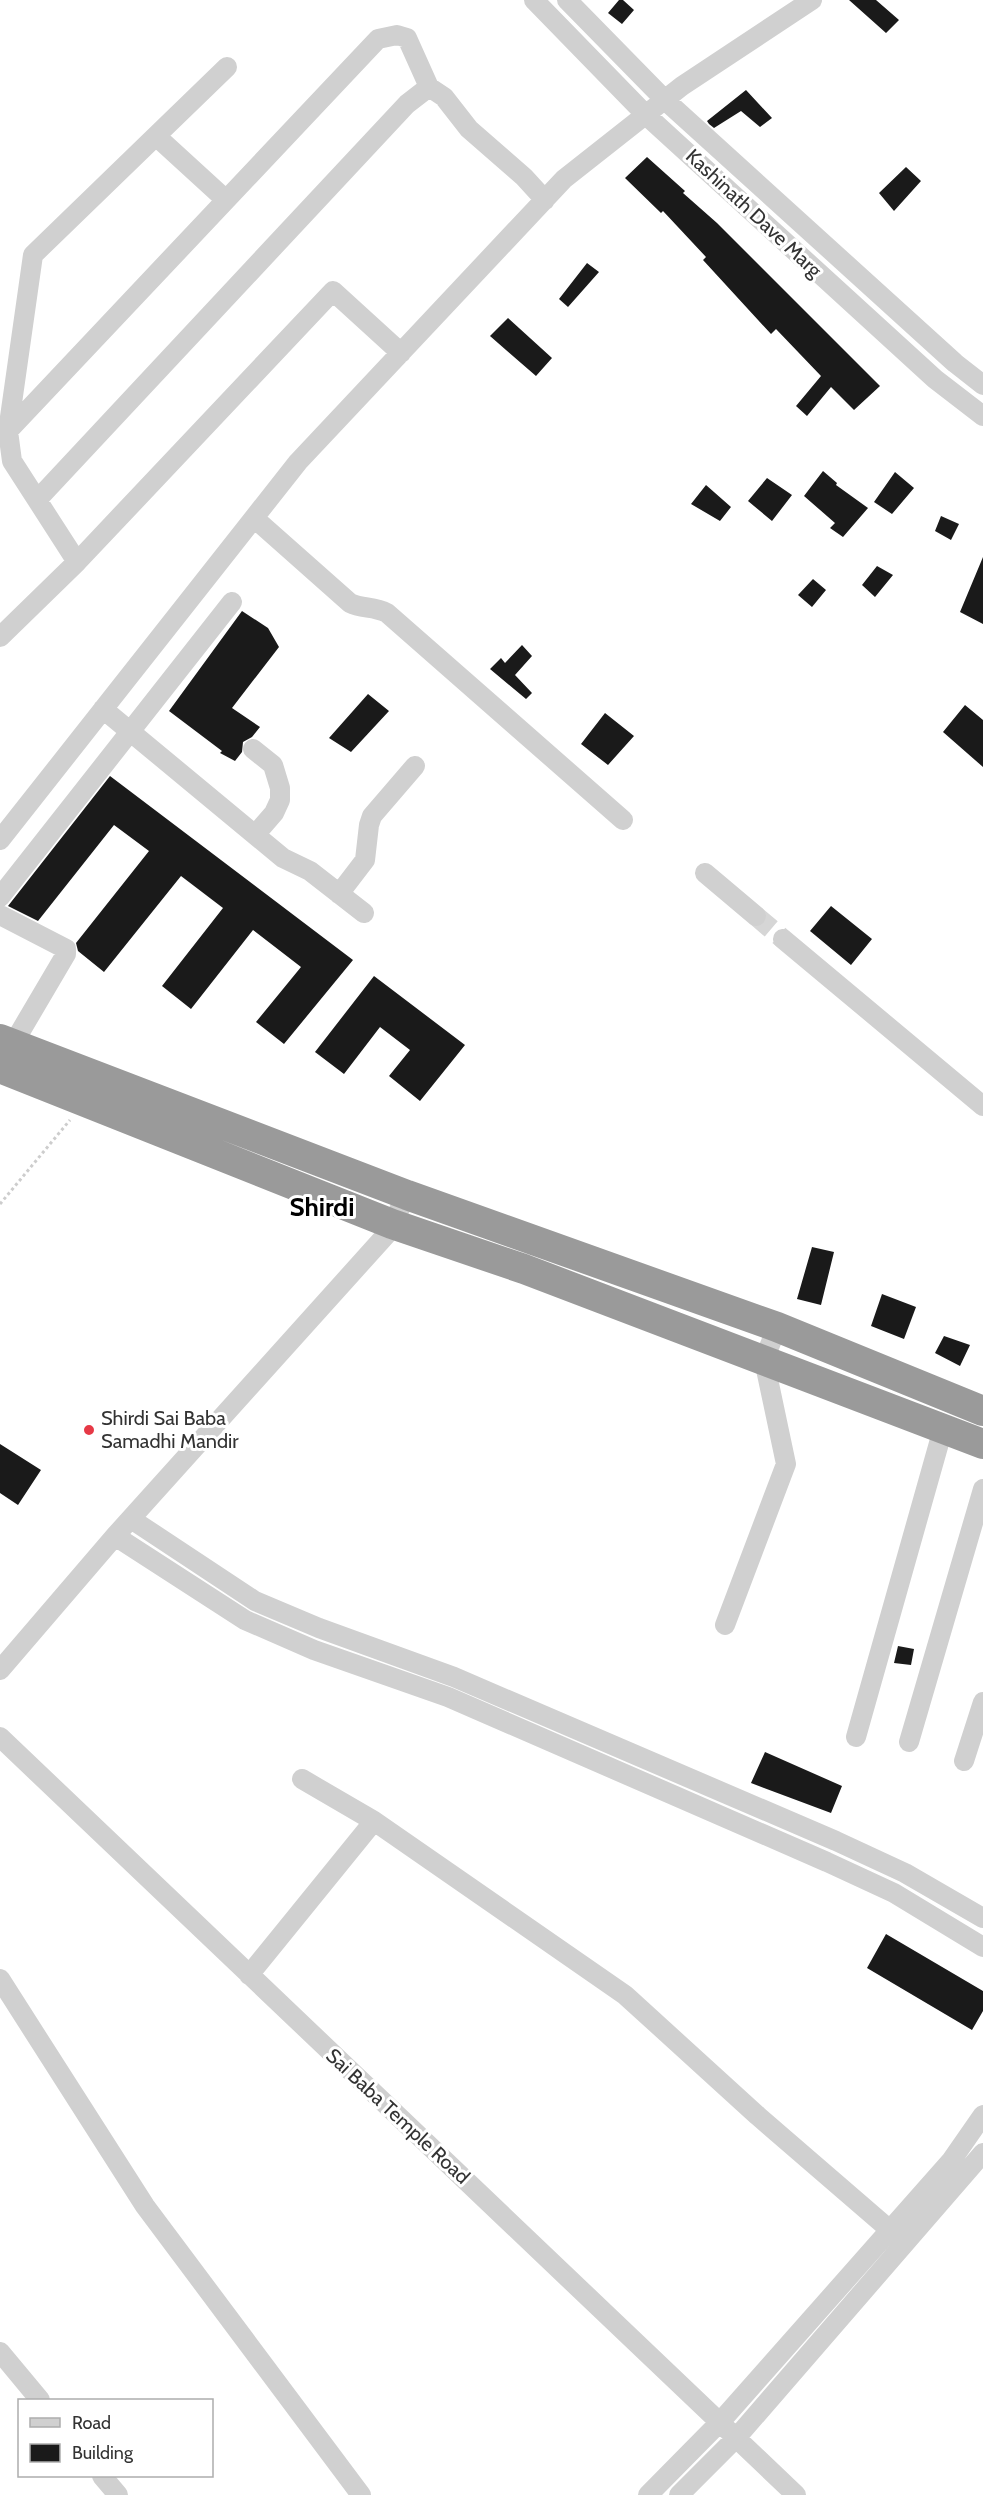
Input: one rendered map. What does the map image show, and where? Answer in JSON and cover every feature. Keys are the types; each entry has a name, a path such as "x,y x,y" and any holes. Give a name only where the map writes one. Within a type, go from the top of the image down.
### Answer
{"highway":[{"path":"4,1050 80,1099 230,1162 392,1224 524,1269 983,1444"},
{"path":"4,1050 777,1327 983,1412"}],"street":[{"name":"Kashinath Dave Marg","path":"534,0 646,115 935,379 983,416"},
{"name":"Kashinath Dave Marg","path":"567,0 664,100 955,363 983,385"},
{"path":"0,840 298,462 564,179 682,86 812,0"},
{"path":"8,431 378,39 397,35 406,38 429,87 444,96 469,129 524,177 545,200"},
{"path":"77,562 37,500 6,465 8,431 33,255 227,67"},
{"path":"37,500 407,104 429,87"},
{"path":"156,136 226,200"},
{"path":"0,637 77,562 333,291 401,353"},
{"path":"254,518 350,603 362,608 376,608 387,613 623,820"},
{"path":"0,897 232,602"},
{"path":"104,709 283,858 310,871 364,914"},
{"path":"253,749 273,765 280,788 280,800 274,813 255,835"},
{"path":"339,894 364,860 372,816 415,766"},
{"path":"705,873 756,916"},
{"path":"0,915 66,949 66,954 4,1050"},
{"path":"783,939 983,1106"},
{"path":"0,1670 130,1519 386,1235 407,1195"},
{"path":"725,1625 786,1464 764,1360 777,1327"},
{"path":"856,1737 944,1428"},
{"path":"909,1742 983,1489"},
{"path":"130,1519 255,1601 319,1628 454,1677 836,1841 905,1873 983,1918"},
{"path":"115,1536 245,1620 314,1650 448,1697 826,1862 894,1893 983,1947"},
{"path":"964,1761 983,1702"},
{"name":"Sai Baba Temple Road","path":"0,1737 721,2421 796,2495"},
{"path":"302,1779 375,1821 625,1995 758,2116 890,2230"},
{"path":"249,1975 375,1821"},
{"path":"0,1978 145,2206 361,2495"},
{"path":"648,2495 721,2421 951,2161 983,2115"},
{"path":"679,2495 737,2437 983,2153"},
{"path":"0,2352 39,2399"},
{"path":"104,2477 118,2495"}],"path":[{"path":"0,1204 69,1124 80,1099"}],"building":[{"path":"619,0 623,0 634,10 622,24 608,13"},
{"path":"849,0 876,0 899,20 886,33"},
{"path":"746,90 772,118 760,127 741,111 714,128 709,124 707,121"},
{"path":"647,157 685,191 683,193 717,223 880,386 854,410 831,387 807,416 796,406 821,376 776,329 771,334 703,260 706,257 663,211 661,213 625,178"},
{"path":"906,167 921,181 894,211 879,193"},
{"path":"587,263 599,272 568,307 559,299"},
{"path":"508,318 552,358 536,376 490,336"},
{"path":"823,471 837,483 836,485 868,508 843,537 830,528 835,523 804,496"},
{"path":"895,472 914,488 892,514 874,502"},
{"path":"767,478 792,495 772,521 748,501"},
{"path":"706,485 731,507 720,521 691,504"},
{"path":"941,516 959,524 951,540 935,531"},
{"path":"983,557 983,624 960,612"},
{"path":"877,566 893,575 875,597 862,585"},
{"path":"813,579 826,590 812,607 798,595"},
{"path":"242,611 268,628 279,647 232,708 260,727 252,737 243,742 242,752 235,761 220,753 222,751 169,711"},
{"path":"522,645 532,656 515,675 532,693 526,699 490,669 501,658 505,663"},
{"path":"368,694 389,711 351,752 329,738"},
{"path":"965,705 983,720 983,767 943,732"},
{"path":"605,713 634,736 608,765 581,744"},
{"path":"110,776 353,960 284,1044 256,1022 301,967 253,930 191,1009 162,986 223,908 181,876 104,972 78,951 76,943 149,851 114,825 38,921 8,906"},
{"path":"831,906 872,939 851,965 810,931"},
{"path":"374,976 465,1045 420,1101 389,1076 410,1050 380,1027 344,1074 315,1052"},
{"path":"812,1247 834,1252 821,1305 797,1299"},
{"path":"882,1294 916,1307 904,1339 871,1326"},
{"path":"944,1336 970,1345 960,1366 935,1353"},
{"path":"0,1444 41,1470 18,1505 0,1493"},
{"path":"898,1646 914,1649 911,1665 894,1663"},
{"path":"765,1752 842,1786 831,1813 751,1783"},
{"path":"886,1934 983,1991 983,2011 972,2030 867,1968"}],"tunnel":[{"path":"756,916 783,939"}],"place":[{"name":"Shirdi Sai Baba Samadhi Mandir","path":"89,1430"}],"district":[{"name":"Shirdi","path":"322,1207"}]}
